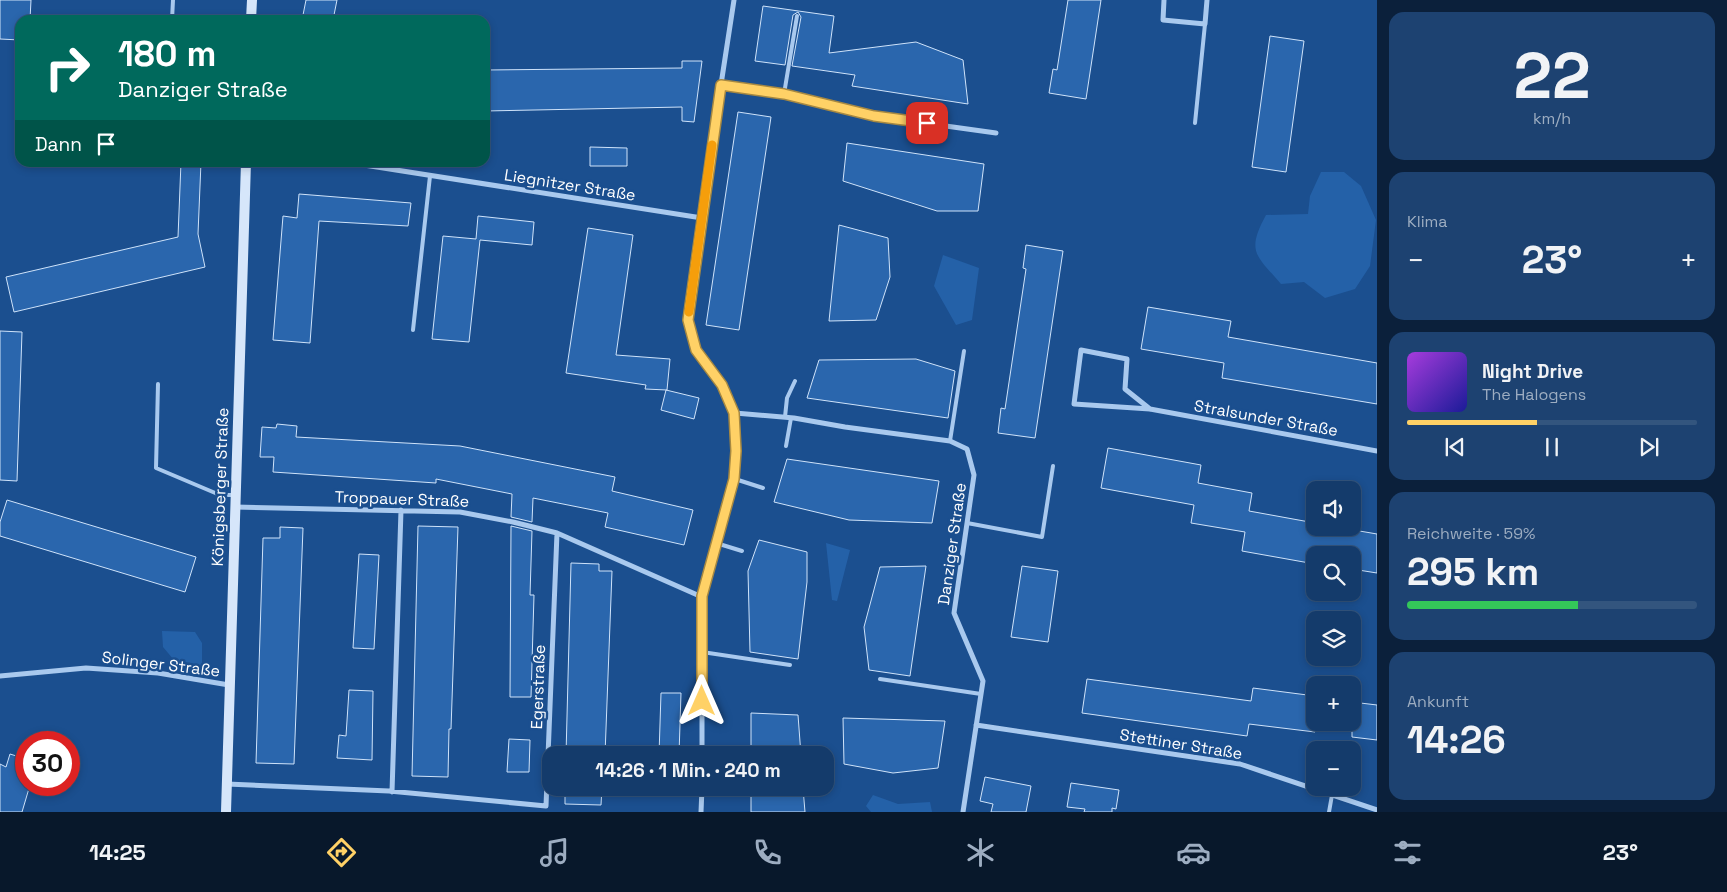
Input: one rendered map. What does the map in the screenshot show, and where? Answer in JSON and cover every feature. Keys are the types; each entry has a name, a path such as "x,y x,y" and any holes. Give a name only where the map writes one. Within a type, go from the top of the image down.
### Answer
{"street":[{"path":"251,15 252,0"},
{"path":"702,746 702,596 734,479 736,451 734,413 722,385 696,350 688,320 734,0"},
{"path":"1164,0 1162,20 1205,24 1207,0"},
{"path":"721,85 784,94 874,116 996,133"},
{"name":"Königsberger Straße","path":"226,812 246,167"},
{"name":"Liegnitzer Straße","path":"375,167 702,218"},
{"name":"Stralsunder Straße","path":"1150,409 1125,389 1127,359 1081,350 1074,404 1150,409 1377,451"},
{"name":"Danziger Straße","path":"734,413 785,417 950,441 967,449 974,475 954,613 983,681 963,812"},
{"name":"Troppauer Straße","path":"235,506 460,512 557,533 702,596"},
{"path":"392,792 401,510"},
{"name":"Egerstraße","path":"226,784 392,792 546,806 557,533"},
{"name":"Solinger Straße","path":"0,676 86,668 158,673 229,684"},
{"name":"Stettiner Straße","path":"976,725 1240,764 1306,786"},
{"path":"702,796 702,812"},
{"name":"Stettiner Straße","path":"1335,796 1377,810"}],"lane":[{"path":"172,15 173,0"},
{"path":"784,94 797,16"},
{"path":"1195,123 1205,24"},
{"path":"414,330 430,176"},
{"path":"950,441 964,351"},
{"path":"785,417 787,398 795,381"},
{"path":"158,384 156,468 220,495 235,495"},
{"path":"786,446 791,418"},
{"path":"967,523 1042,536 1053,466"},
{"path":"734,479 763,488"},
{"path":"716,543 742,551"},
{"path":"702,652 790,665"},
{"path":"880,679 981,694"},
{"path":"1329,812 1332,796"}],"shaded area":[{"path":"1321,172 1344,172 1361,186 1376,220 1370,266 1355,289 1325,298 1304,282 1281,284 1260,259 1255,245 1256,237 1266,215 1308,214 1310,196"},
{"path":"943,255 979,268 972,320 956,325 934,286"},
{"path":"826,543 850,550 837,601 832,600"},
{"path":"162,631 195,632 202,643 202,666 191,668 179,666 163,647"},
{"path":"873,795 898,804 930,802 932,812 871,812 866,806"}],"building":[{"path":"0,0 31,0 30,15 15,15 15,40 0,39"},
{"path":"306,0 337,0 334,15 303,15"},
{"path":"1068,0 1101,0 1086,99 1049,93 1053,69 1057,70"},
{"path":"763,6 834,16 829,53 916,42 963,60 968,104 852,86 855,75 792,66 801,17 798,12 793,15 785,65 755,61"},
{"path":"1270,36 1304,41 1286,172 1252,167"},
{"path":"682,61 702,61 694,122 682,121 682,107 490,111 490,70 682,68"},
{"path":"738,112 771,117 739,330 706,325"},
{"path":"847,143 984,164 978,211 937,211 843,181"},
{"path":"590,147 627,148 627,166 590,166"},
{"path":"181,167 201,167 198,234 205,267 14,312 6,277 178,237"},
{"path":"299,194 411,203 408,226 319,221 310,343 273,340 283,216 297,218"},
{"path":"478,216 534,222 532,245 480,240 469,342 432,339 443,236 476,239"},
{"path":"839,225 888,238 890,277 876,320 829,321"},
{"path":"588,228 633,235 616,355 670,359 667,390 645,389 646,385 566,373"},
{"path":"1026,245 1063,251 1035,438 998,433 1001,408 1005,409 1026,269 1023,268"},
{"path":"1148,307 1231,321 1228,337 1377,363 1377,404 1222,378 1224,363 1141,349"},
{"path":"0,331 22,332 17,481 0,480"},
{"path":"916,359 955,371 948,418 807,398 819,360"},
{"path":"666,390 699,398 694,419 661,410"},
{"path":"277,424 297,426 296,437 460,446 615,477 612,491 693,510 684,545 605,527 608,513 533,498 532,522 511,517 512,494 436,479 436,483 273,472 274,457 260,457 262,427 276,428"},
{"path":"1108,448 1201,465 1198,483 1252,493 1249,511 1306,521 1306,536 1361,536 1361,531 1377,534 1377,573 1361,570 1361,546 1306,546 1306,562 1242,551 1245,532 1191,523 1194,505 1101,488"},
{"path":"787,459 939,481 932,523 849,520 774,502"},
{"path":"7,500 196,557 185,592 0,536 0,522"},
{"path":"418,526 458,527 448,777 412,776"},
{"path":"511,526 532,531 530,595 534,595 531,697 510,697"},
{"path":"280,527 303,528 294,764 256,763 263,538 280,538"},
{"path":"759,540 807,552 807,582 798,659 750,652 748,571"},
{"path":"359,554 379,555 374,649 353,648"},
{"path":"571,563 599,564 599,571 612,571 605,746 566,746"},
{"path":"926,566 910,676 869,670 864,627 880,567"},
{"path":"1022,566 1058,571 1048,642 1011,637"},
{"path":"1087,679 1251,701 1253,688 1306,695 1306,731 1249,724 1247,736 1082,713"},
{"path":"349,690 373,691 372,760 337,758 339,735 346,736"},
{"path":"661,693 681,693 679,746 659,746"},
{"path":"1361,703 1377,705 1377,740 1352,737 1352,731 1361,731"},
{"path":"751,713 798,715 800,746 751,746"},
{"path":"843,718 945,721 938,768 893,773 844,764"},
{"path":"509,739 530,740 529,772 507,772"},
{"path":"10,754 15,756 15,796 27,796 22,812 0,812 0,764 6,767"},
{"path":"985,777 1031,786 1026,812 991,812 993,804 980,801"},
{"path":"1071,783 1119,790 1116,809 1112,808 1112,812 1084,812 1085,809 1067,807"},
{"path":"565,796 602,796 601,805 565,804"},
{"path":"751,796 804,796 805,812 751,812"}],"slow traffic":[{"path":"689,312 712,145"}],"route":[{"path":"702,701 702,596 735,475 736,451 734,413 722,385 696,350 688,320 700,242 704,195 721,85 784,94 874,116 927,123"}]}
